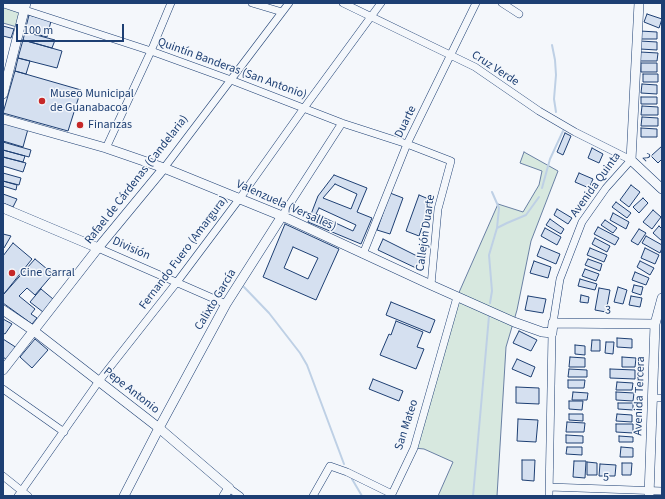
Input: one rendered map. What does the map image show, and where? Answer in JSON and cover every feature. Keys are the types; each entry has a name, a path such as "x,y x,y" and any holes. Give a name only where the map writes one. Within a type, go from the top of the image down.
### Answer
{"street":[{"name":"Quintín Banderas (San Antonio)","path":"4,3 26,6 231,80 342,123 407,144 451,161"},
{"path":"106,148 171,3"},
{"path":"252,3 282,12"},
{"name":"Rafael de Cárdenas (Candelaria)","path":"3,370 98,248 164,168 288,3"},
{"name":"Cruz Verde","path":"343,3 475,67 539,111 575,132 631,160"},
{"name":"Fernando Fuero (Amargura)","path":"20,494 99,382 240,198 304,108 382,3"},
{"name":"Duarte","path":"363,254 407,144 476,3"},
{"path":"502,3 518,14"},
{"name":"Avenida Quinta","path":"549,496 552,333 560,279 582,222 606,188 631,160 639,3"},
{"path":"3,94 26,6"},
{"name":"Valenzuela (Versalles)","path":"3,119 106,148 164,168 282,216 431,285 521,324 542,332 552,333"},
{"name":"Calixto García","path":"124,496 226,304 342,123"},
{"name":"2","path":"631,160 662,190"},
{"name":"Callejón Duarte","path":"431,285 438,209 451,161"},
{"name":"División","path":"3,208 226,304"},
{"name":"San Mateo","path":"313,496 330,466 347,472 392,494 414,448 457,296"},
{"name":"Avenida Tercera","path":"649,493 652,398 662,298"},
{"name":"Pepe Antonio","path":"3,310 34,331 159,428 226,492 240,496"},
{"name":"3","path":"554,323 659,324"},
{"path":"3,389 64,432"},
{"path":"652,398 662,398"},
{"path":"3,476 20,494 28,496"},
{"name":"5","path":"549,487 649,493 662,491"}],"shaded area":[{"path":"3,5 21,11 17,27 3,23"},
{"path":"524,152 558,171 531,241 517,310 506,347 497,496 438,496 453,462 424,449 414,448 457,297 498,204 523,212 539,185 542,171 520,163"}],"building":[{"path":"647,14 662,19 659,28 644,22"},
{"path":"29,15 51,21 47,37 25,31"},
{"path":"3,26 14,29 11,38 3,36"},
{"path":"640,31 657,32 657,39 640,39"},
{"path":"25,32 55,40 52,48 23,40"},
{"path":"23,40 62,51 57,68 18,58"},
{"path":"640,41 657,42 657,50 640,49"},
{"path":"640,52 658,53 657,61 640,61"},
{"path":"18,58 30,61 26,74 15,71"},
{"path":"641,63 657,63 657,72 641,72"},
{"name":"Museo Municipal de Guanabacoa","path":"15,71 81,90 68,131 3,113"},
{"path":"643,74 658,74 658,82 643,82"},
{"path":"642,84 657,85 657,94 641,93"},
{"path":"641,97 657,97 657,104 641,104"},
{"path":"642,106 658,107 658,115 641,115"},
{"path":"642,117 658,118 658,126 641,126"},
{"path":"3,122 28,129 23,147 3,141"},
{"path":"641,128 657,129 657,137 641,137"},
{"path":"565,133 571,136 563,155 557,152"},
{"path":"3,142 31,150 29,157 3,150"},
{"path":"662,146 662,159 658,163 651,156"},
{"path":"592,148 603,154 599,163 588,158"},
{"path":"3,150 25,156 23,162 3,157"},
{"path":"3,157 26,163 23,172 3,166"},
{"path":"3,173 21,178 19,185 3,181"},
{"path":"579,173 593,179 589,188 575,182"},
{"path":"334,175 367,188 357,212 372,218 361,244 308,222 318,196","holes":["335,184 357,194 351,209 323,198","319,208 356,225 353,231 316,214"]},
{"path":"3,181 17,185 16,190 3,186"},
{"path":"631,185 640,192 629,207 620,200"},
{"path":"390,193 403,198 390,234 377,230"},
{"path":"3,194 17,199 13,207 3,203"},
{"path":"419,195 431,200 419,236 406,231"},
{"path":"643,198 648,203 639,213 633,207"},
{"path":"616,202 631,213 627,218 612,207"},
{"path":"557,209 572,218 568,224 554,215"},
{"path":"653,210 661,217 652,229 643,222"},
{"path":"613,213 629,222 626,229 610,220"},
{"path":"550,219 564,229 561,234 546,225"},
{"path":"605,220 617,228 613,233 601,225"},
{"path":"285,224 339,249 316,300 263,277","holes":["293,247 318,258 308,279 284,268"]},
{"path":"659,226 662,229 662,241 653,233"},
{"path":"598,227 619,238 615,245 594,234"},
{"path":"545,228 561,237 557,245 541,236"},
{"path":"639,229 646,233 638,245 631,241"},
{"path":"3,234 11,236 4,248 3,248"},
{"path":"646,236 662,245 660,253 642,243"},
{"path":"595,238 610,246 607,252 592,244"},
{"path":"383,239 421,258 416,268 378,250"},
{"name":"Cine Carral","path":"13,243 32,259 3,295 3,256"},
{"path":"541,246 560,254 556,264 537,256"},
{"path":"590,248 607,255 604,262 587,255"},
{"path":"645,248 659,255 655,264 641,258"},
{"path":"35,259 53,274 35,295 27,288 19,296 35,309 31,314 37,318 32,324 3,303 3,295"},
{"path":"588,259 602,264 600,271 585,265"},
{"path":"534,261 551,267 548,278 530,273"},
{"path":"640,261 654,268 650,275 637,267"},
{"path":"585,269 599,274 596,281 582,276"},
{"path":"635,272 649,278 646,285 632,280"},
{"path":"580,279 597,284 595,290 578,286"},
{"path":"634,285 643,287 641,295 632,292"},
{"path":"618,287 627,290 623,304 614,302"},
{"path":"599,288 610,290 606,312 595,310"},
{"path":"41,289 53,299 43,312 30,302"},
{"path":"581,295 589,297 588,303 580,302"},
{"path":"528,296 546,299 543,313 525,310"},
{"path":"631,296 642,298 640,307 629,305"},
{"path":"391,302 435,320 430,333 386,315"},
{"path":"3,319 12,324 5,334 3,333"},
{"path":"396,321 423,332 417,347 424,349 416,369 380,355 389,334 391,335"},
{"path":"519,331 537,340 531,351 513,343"},
{"path":"617,338 632,339 632,348 617,347"},
{"path":"3,339 17,348 7,360 3,357"},
{"path":"35,339 48,350 32,368 20,357"},
{"path":"592,340 600,340 600,351 591,351"},
{"path":"606,342 614,342 613,354 605,353"},
{"path":"575,345 585,346 585,355 575,354"},
{"path":"570,357 585,358 585,367 569,367"},
{"path":"622,357 636,358 635,367 622,367"},
{"path":"517,359 535,367 531,377 512,369"},
{"path":"569,369 587,370 587,377 568,377"},
{"path":"610,369 635,370 635,379 610,378"},
{"path":"373,379 403,391 399,401 369,389"},
{"path":"568,380 585,380 584,388 568,388"},
{"path":"617,382 633,383 632,390 616,390"},
{"path":"516,387 539,388 539,404 516,403"},
{"path":"573,392 588,393 587,400 572,400"},
{"path":"616,392 634,393 633,401 616,400"},
{"path":"569,401 583,401 582,410 569,409"},
{"path":"618,403 633,403 633,410 618,409"},
{"path":"569,414 583,414 583,421 569,420"},
{"path":"617,414 632,415 632,422 616,421"},
{"path":"518,419 538,420 536,442 517,441"},
{"path":"567,422 585,423 584,432 566,432"},
{"path":"616,424 633,424 633,433 616,432"},
{"path":"566,435 583,436 583,443 566,443"},
{"path":"619,436 633,437 633,442 619,442"},
{"path":"567,447 582,447 582,455 566,454"},
{"path":"621,447 633,448 633,457 620,457"},
{"path":"522,460 535,460 534,481 522,480"},
{"path":"574,461 586,461 585,478 573,477"},
{"path":"587,462 597,463 597,475 587,475"},
{"path":"622,463 632,463 631,475 622,475"},
{"path":"600,464 616,465 615,476 599,476"}],"waterway":[{"path":"552,45 556,75 554,99 556,112"},
{"path":"542,188 550,159 563,131"},
{"path":"490,303 492,291 489,255 497,228 499,208 492,192"},
{"path":"497,228 526,215 539,197"},
{"path":"244,287 269,313 300,353 307,365 344,464"},
{"path":"473,496 489,316"},
{"path":"352,479 362,496"}],"place":[{"name":"Museo Municipal de Guanabacoa","path":"42,101"},
{"name":"Finanzas","path":"80,125"},
{"name":"Cine Carral","path":"12,273"}]}
